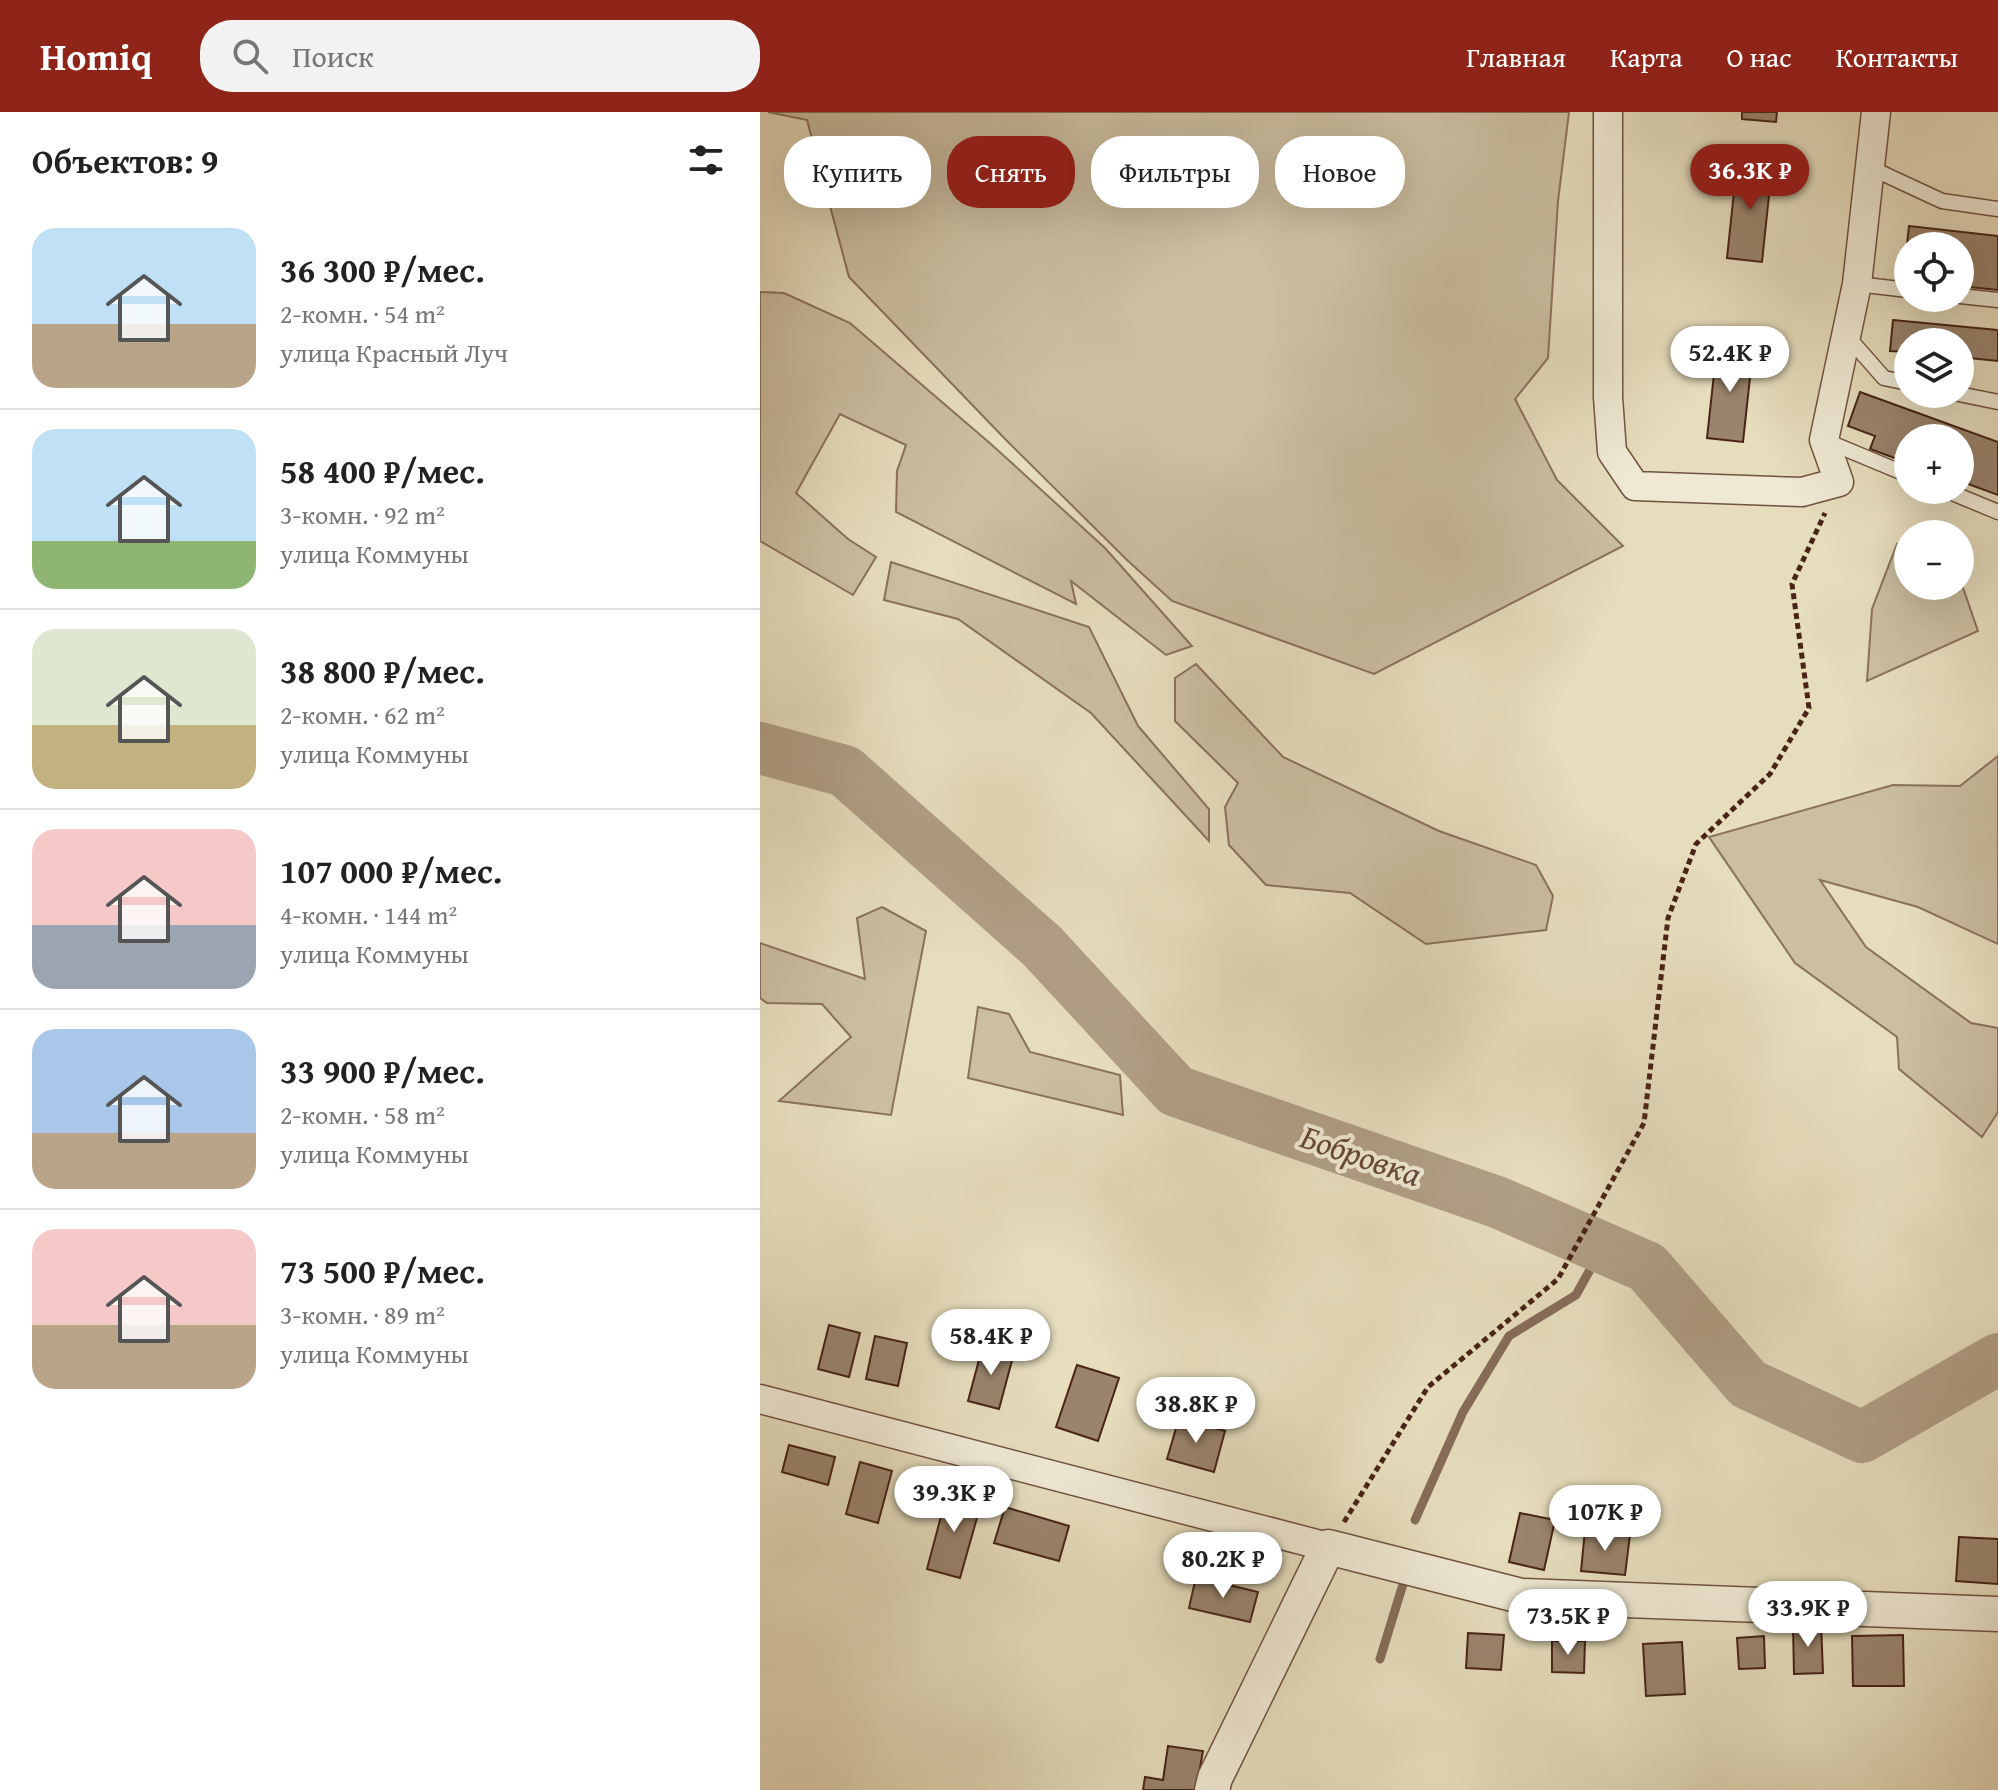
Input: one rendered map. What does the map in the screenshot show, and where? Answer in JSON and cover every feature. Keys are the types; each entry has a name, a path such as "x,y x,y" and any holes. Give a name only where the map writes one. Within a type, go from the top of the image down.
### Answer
{"street":[{"path":"1608,112 1608,397 1612,452 1635,486 1802,492 1839,482 1824,440 1857,284 1876,112"},
{"path":"760,1399 1521,1596 1998,1614"},
{"path":"1212,1790 1215,1778 1328,1547"}],"lane":[{"path":"1871,168 1942,201 1998,209"},
{"path":"1857,284 1894,288"},
{"path":"1974,297 1998,300"},
{"path":"1847,336 1884,378 1894,380"},
{"path":"1974,397 1998,402"},
{"path":"1824,440 1894,469"},
{"path":"1974,502 1998,512"}],"path":[{"path":"1328,1547 1428,1387 1558,1279 1644,1123 1668,918 1696,844 1770,774 1809,708 1792,584 1839,482"}],"shaded area":[{"path":"768,112 1569,112 1558,201 1548,358 1515,399 1557,480 1623,546 1374,674 1172,601 1007,441 849,277 831,208 931,208 931,136 811,136 807,120"},
{"path":"760,292 784,293 850,323 992,445 1105,548 1192,646 1166,655 1071,581 1076,604 896,512 897,471 906,445 840,414 796,493 848,539 876,557 853,595 760,541"},
{"path":"1894,552 1894,600 1967,600 1978,631 1867,681 1872,609"},
{"path":"891,562 1089,627 1138,726 1209,809 1209,841 1091,713 958,619 884,600"},
{"path":"1196,664 1283,757 1439,831 1536,865 1553,896 1546,930 1426,944 1350,893 1266,885 1229,845 1225,807 1238,783 1175,721 1175,678"},
{"path":"1998,756 1998,944 1918,907 1820,880 1866,947 1971,1023 1998,1028 1998,1112 1982,1137 1899,1069 1897,1037 1795,963 1709,837 1893,785 1960,786"},
{"path":"882,907 926,931 891,1115 779,1101 851,1037 822,1004 767,1003 760,998 760,943 865,979 857,918"},
{"path":"978,1007 1009,1014 1030,1052 1120,1075 1123,1115 968,1078"}],"building":[{"path":"1742,112 1777,112 1776,122 1742,119"},
{"path":"1737,163 1772,167 1762,262 1727,258"},
{"path":"1909,226 1962,232 1908,232"},
{"path":"1974,233 1998,236 1998,290 1974,287"},
{"path":"1893,320 1998,330 1998,361 1974,358 1974,328 1894,328 1894,351 1890,351"},
{"path":"1717,346 1753,350 1743,442 1707,438"},
{"path":"1860,392 1894,404 1894,408 1904,408 1948,424 1894,424 1894,458 1870,449 1875,436 1848,426"},
{"path":"1974,433 1998,442 1998,495 1974,486"},
{"path":"829,1325 860,1333 849,1377 818,1369"},
{"path":"875,1336 907,1343 898,1386 866,1379"},
{"path":"983,1345 1014,1353 999,1409 968,1401"},
{"path":"1077,1365 1119,1378 1098,1441 1056,1427"},
{"path":"1179,1418 1225,1431 1214,1472 1167,1459"},
{"path":"789,1445 835,1457 828,1485 782,1472"},
{"path":"860,1462 892,1471 878,1523 846,1514"},
{"path":"948,1490 982,1500 960,1578 927,1569"},
{"path":"1005,1507 1069,1526 1059,1561 994,1543"},
{"path":"1520,1513 1555,1520 1544,1570 1509,1562"},
{"path":"1585,1530 1630,1535 1625,1575 1581,1571"},
{"path":"1959,1537 1998,1539 1998,1584 1956,1581"},
{"path":"1196,1577 1258,1592 1250,1622 1189,1608"},
{"path":"1821,1624 1823,1673 1794,1674 1793,1625"},
{"path":"1468,1633 1504,1635 1501,1670 1466,1668"},
{"path":"1903,1635 1904,1686 1853,1686 1852,1636"},
{"path":"1764,1636 1765,1668 1739,1669 1737,1638"},
{"path":"1552,1641 1585,1641 1584,1673 1552,1672"},
{"path":"1682,1642 1685,1694 1646,1696 1643,1644"},
{"path":"1168,1746 1203,1751 1196,1790 1143,1790 1145,1777 1163,1780"}],"waterway":[{"name":"Бобровка","path":"760,748 845,771 1042,946 1176,1091 1497,1202 1647,1267 1748,1384 1862,1437 1998,1359"},
{"path":"1415,1520 1463,1412 1509,1336 1576,1295 1602,1248"},
{"path":"1380,1659 1404,1581"}]}
